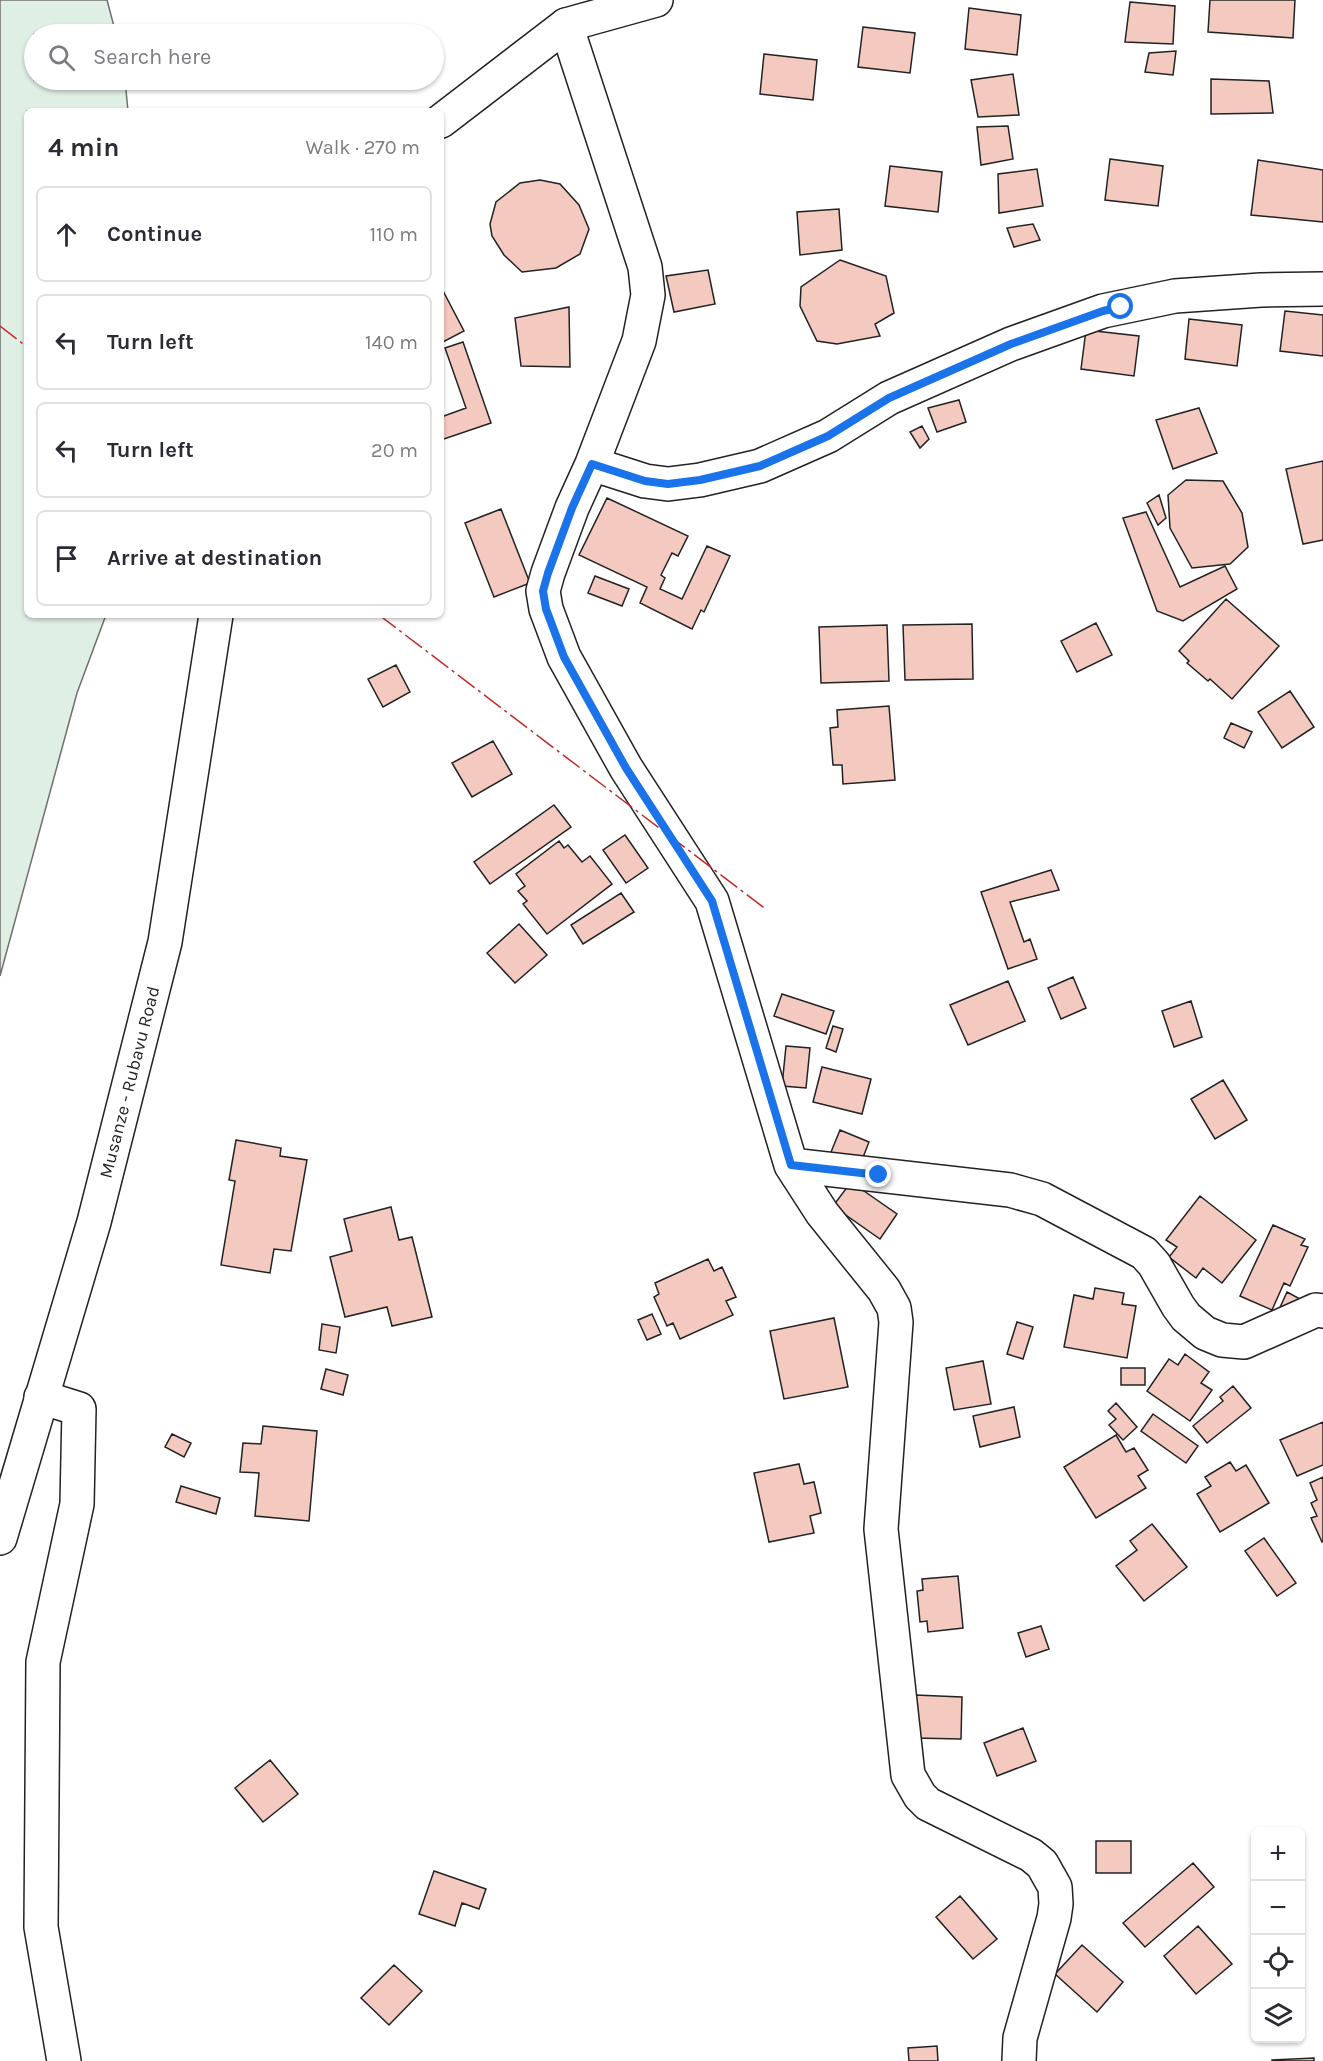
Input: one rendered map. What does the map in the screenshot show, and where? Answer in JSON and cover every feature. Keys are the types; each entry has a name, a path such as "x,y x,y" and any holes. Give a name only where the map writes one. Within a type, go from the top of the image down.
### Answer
{"main road":[{"path":"444,119 566,25 656,0"},
{"path":"566,25 645,267 648,295 639,341 548,573 543,591 546,609 564,657 626,768 712,901 791,1165 822,1213 884,1290 894,1308 896,1322 880,1529 908,1775 920,1796 928,1804 1031,1855 1042,1864 1055,1887 1054,1918 1020,2038 1019,2061"},
{"path":"592,464 645,481 668,484 700,480 760,466 828,436 889,398 1011,344 1103,311 1175,296 1261,290 1323,289"},
{"name":"Musanze - Rubavu Road","path":"0,1538 94,1222 165,942 216,618"},
{"path":"791,1165 1010,1190 1042,1199 1144,1253 1154,1264 1186,1317 1205,1333 1222,1340 1244,1342 1316,1310 1323,1311"},
{"path":"41,1397 79,1409 77,1504 43,1662 41,1927 64,2061"}],"green space":[{"path":"0,0 107,0 113,24 24,24 24,90 126,90 128,108 24,108 24,618 105,618 77,693 0,976"}],"building":[{"path":"1210,0 1295,0 1293,38 1208,32"},
{"path":"1130,2 1175,6 1173,44 1125,42"},
{"path":"969,8 1021,15 1017,55 965,49"},
{"path":"863,27 915,33 910,73 858,67"},
{"path":"1176,51 1173,75 1145,72 1149,53"},
{"path":"764,54 817,60 813,100 760,94"},
{"path":"1013,74 1019,115 978,117 971,80"},
{"path":"1211,79 1269,81 1273,113 1211,114"},
{"path":"1008,126 1013,159 981,165 977,127"},
{"path":"1110,159 1163,166 1158,206 1105,200"},
{"path":"1258,160 1323,170 1323,222 1251,215"},
{"path":"890,166 942,172 938,212 885,206"},
{"path":"1037,169 1043,206 999,213 998,174"},
{"path":"540,180 560,184 579,205 589,229 580,254 556,268 522,272 504,255 492,236 490,224 496,202 520,183"},
{"path":"839,209 842,250 800,255 797,212"},
{"path":"1033,224 1040,240 1014,247 1007,228"},
{"path":"840,260 886,276 894,313 875,324 880,336 837,344 817,341 800,306 801,287"},
{"path":"708,270 715,304 674,312 666,276"},
{"path":"444,293 464,331 444,341"},
{"path":"569,307 570,367 521,366 515,318"},
{"path":"1285,311 1323,315 1323,356 1280,351"},
{"path":"1189,319 1242,325 1237,366 1185,359"},
{"path":"1086,330 1139,336 1134,376 1081,369"},
{"path":"463,342 491,423 444,439 444,416 466,408 445,348"},
{"path":"959,400 966,422 937,432 928,408"},
{"path":"1199,408 1217,453 1173,469 1156,420"},
{"path":"922,426 929,439 920,448 910,432"},
{"path":"1323,461 1323,540 1303,544 1286,469"},
{"path":"1186,480 1223,481 1242,513 1248,547 1230,564 1192,568 1170,528 1168,495"},
{"path":"1159,495 1166,518 1158,525 1147,503"},
{"path":"607,498 688,536 678,556 672,553 661,575 665,578 660,589 682,599 707,546 730,556 704,612 701,610 692,629 640,603 647,587 579,555"},
{"path":"501,509 530,583 494,597 465,523"},
{"path":"1146,512 1180,587 1225,566 1237,589 1183,621 1157,611 1123,518"},
{"path":"595,576 629,589 622,606 588,593"},
{"path":"1226,599 1279,646 1232,699 1210,679 1208,681 1187,663 1189,661 1179,651"},
{"path":"1096,623 1112,655 1077,672 1061,641"},
{"path":"972,624 973,679 905,680 903,625"},
{"path":"887,625 889,681 821,683 819,627"},
{"path":"396,665 410,692 383,707 368,679"},
{"path":"1290,691 1314,727 1282,748 1258,712"},
{"path":"889,706 895,780 843,784 842,765 833,765 830,728 838,727 837,710"},
{"path":"1231,723 1252,732 1244,748 1224,738"},
{"path":"493,741 512,774 472,797 452,763"},
{"path":"554,805 571,827 490,884 474,862"},
{"path":"625,835 648,868 626,883 603,850"},
{"path":"559,841 564,848 568,845 582,862 590,856 612,884 547,934 523,904 527,901 518,891 525,886 516,874"},
{"path":"1051,870 1059,890 1010,902 1024,942 1030,939 1037,959 1008,969 981,892"},
{"path":"621,893 634,912 583,944 571,925"},
{"path":"519,924 547,955 515,983 487,953"},
{"path":"1073,977 1086,1008 1061,1019 1048,988"},
{"path":"1008,981 1025,1021 968,1045 950,1005"},
{"path":"782,994 834,1011 826,1034 774,1016"},
{"path":"1191,1001 1202,1037 1174,1047 1162,1011"},
{"path":"833,1026 843,1029 836,1052 826,1048"},
{"path":"786,1046 810,1048 806,1088 782,1086"},
{"path":"822,1067 871,1079 862,1114 813,1102"},
{"path":"1223,1080 1247,1120 1215,1139 1191,1099"},
{"path":"840,1130 869,1142 860,1165 831,1152"},
{"path":"236,1140 281,1148 280,1156 307,1160 291,1251 274,1249 270,1273 221,1265 235,1181 229,1180"},
{"path":"851,1182 897,1214 880,1239 833,1206"},
{"path":"1200,1196 1256,1240 1222,1283 1203,1268 1196,1278 1169,1257 1177,1247 1166,1240"},
{"path":"391,1207 399,1240 412,1237 432,1317 392,1326 387,1307 345,1317 330,1257 352,1251 344,1219"},
{"path":"1273,1225 1305,1239 1301,1245 1308,1247 1290,1286 1284,1283 1272,1310 1240,1296"},
{"path":"708,1259 714,1271 722,1267 736,1297 726,1301 733,1315 680,1339 673,1323 667,1326 654,1297 659,1294 655,1283"},
{"path":"1095,1288 1124,1293 1122,1304 1136,1306 1127,1358 1064,1347 1074,1295 1093,1299"},
{"path":"1287,1292 1300,1299 1277,1314"},
{"path":"652,1314 661,1334 647,1340 638,1320"},
{"path":"834,1318 848,1387 784,1399 770,1331"},
{"path":"1017,1322 1033,1327 1023,1359 1007,1354"},
{"path":"322,1324 340,1327 336,1353 319,1350"},
{"path":"1185,1354 1209,1372 1201,1383 1212,1390 1190,1421 1147,1391 1169,1359 1178,1365"},
{"path":"983,1361 991,1404 954,1410 946,1368"},
{"path":"1121,1368 1145,1368 1145,1385 1121,1385"},
{"path":"326,1369 348,1375 343,1395 321,1389"},
{"path":"1233,1386 1251,1408 1207,1443 1193,1426 1223,1401 1220,1397"},
{"path":"1116,1403 1137,1427 1123,1440 1109,1425 1116,1419 1108,1411"},
{"path":"1014,1407 1020,1437 980,1447 973,1416"},
{"path":"1153,1414 1198,1446 1186,1463 1141,1431"},
{"path":"1323,1422 1323,1465 1297,1476 1280,1440"},
{"path":"263,1426 317,1431 309,1521 255,1516 259,1473 240,1472 243,1443 261,1444"},
{"path":"172,1434 191,1443 184,1457 165,1447"},
{"path":"1116,1435 1126,1452 1134,1448 1148,1470 1138,1476 1146,1488 1096,1518 1064,1467"},
{"path":"1230,1462 1236,1471 1246,1465 1269,1503 1220,1532 1197,1494 1211,1486 1205,1477"},
{"path":"799,1464 804,1484 814,1482 821,1513 810,1516 814,1533 769,1542 754,1473"},
{"path":"1323,1477 1322,1542 1311,1518 1317,1516 1311,1503 1317,1500 1310,1483"},
{"path":"181,1486 220,1498 216,1514 176,1502"},
{"path":"1152,1524 1187,1567 1144,1601 1116,1566 1137,1550 1130,1541"},
{"path":"1264,1538 1296,1583 1277,1596 1245,1551"},
{"path":"958,1576 963,1628 928,1632 927,1621 920,1622 917,1591 923,1590 922,1579"},
{"path":"1041,1626 1049,1649 1026,1657 1018,1633"},
{"path":"915,1695 962,1697 961,1739 914,1738"},
{"path":"1023,1728 1036,1761 997,1776 984,1743"},
{"path":"270,1760 298,1794 263,1822 235,1788"},
{"path":"1096,1841 1131,1841 1131,1873 1096,1873"},
{"path":"1193,1863 1214,1887 1145,1947 1123,1923"},
{"path":"434,1871 486,1889 479,1909 462,1903 455,1926 419,1914"},
{"path":"960,1896 997,1939 973,1959 936,1917"},
{"path":"1198,1926 1232,1964 1196,1994 1164,1956"},
{"path":"1082,1945 1123,1982 1097,2012 1055,1974"},
{"path":"394,1965 422,1991 389,2025 361,1998"},
{"path":"937,2046 938,2061 909,2061 908,2048"},
{"path":"1314,2058 1314,2061 1272,2061 1272,2060"}],"power":[{"path":"0,326 24,345"},
{"path":"383,618 767,910"}],"route":[{"path":"879,1175 791,1165 712,901 626,768 564,657 546,609 543,591 548,573 572,508 592,464 645,481 668,484 700,480 760,466 828,436 889,398 1011,344 1103,311 1121,307"}]}
